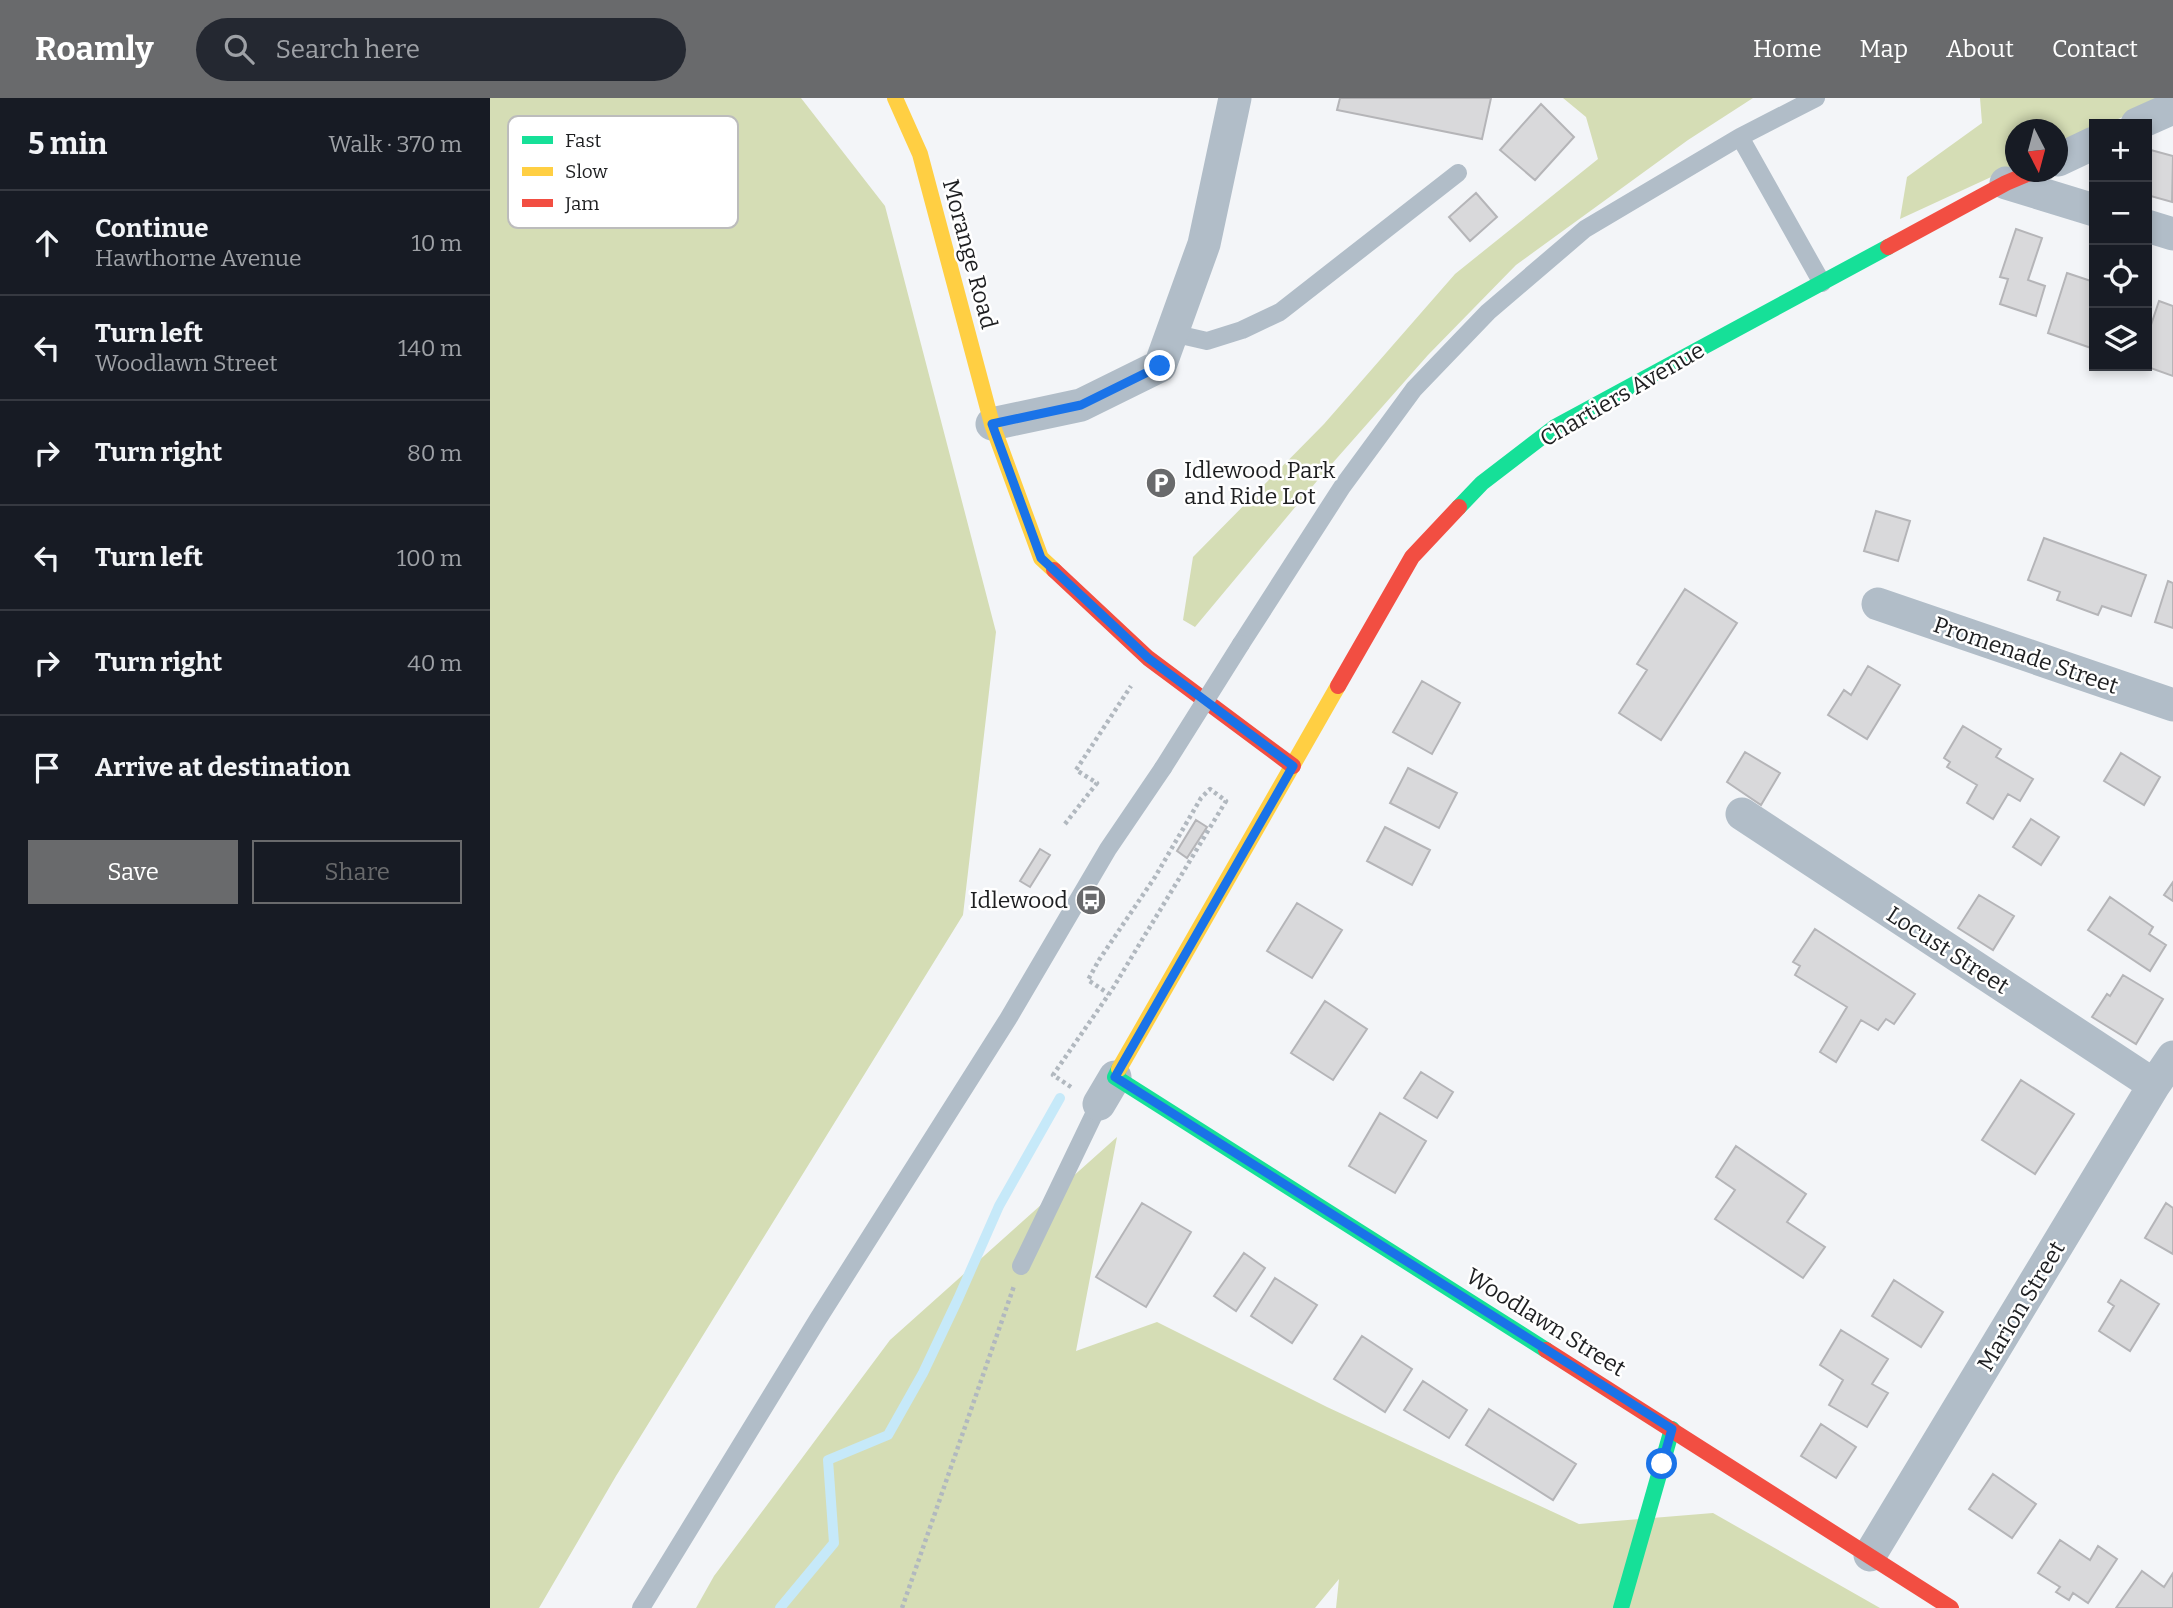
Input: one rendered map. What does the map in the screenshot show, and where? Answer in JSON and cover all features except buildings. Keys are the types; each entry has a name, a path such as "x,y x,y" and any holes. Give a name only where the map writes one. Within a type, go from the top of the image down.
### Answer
{"street":[{"name":"Morange Road","path":"895,98 919,154 992,424 1041,558 1148,658 1293,766"},
{"path":"992,424 1081,405 1160,366 1204,244 1235,98"},
{"path":"2148,119 2173,108"},
{"path":"2068,155 2089,145"},
{"name":"Chartiers Avenue","path":"1107,1090 1412,557 1482,483 1555,427 2010,182"},
{"path":"2030,182 2089,208"},
{"path":"2152,228 2173,234"},
{"name":"Promenade Street","path":"1878,604 2173,705"},
{"name":"Locust Street","path":"1742,814 2154,1085"},
{"name":"Marion Street","path":"1870,1555 2173,1057"},
{"name":"Woodlawn Street","path":"1107,1090 1672,1429 1951,1608"},
{"path":"1620,1608 1672,1429"}],"lane":[{"path":"641,1608 818,1319 1009,1019 1108,849 1163,768 1342,487 1414,389 1488,312 1585,229 1740,137 1816,98"},
{"path":"1740,137 1822,283"},
{"path":"1172,333 1208,341 1242,330 1280,312 1458,173"},
{"path":"1021,1266 1107,1090"}],"path":[{"path":"1065,824 1097,783 1076,770 1132,685"},
{"path":"1107,1090 1053,1075 1109,993 1226,801 1210,789 1201,798 1155,877 1099,960 1088,981 1109,993"},
{"path":"902,1608 1021,1266"}],"green space":[{"path":"490,98 801,98 885,206 996,632 963,915 616,1476 539,1608 490,1608"},
{"path":"1563,98 1753,98 1688,140 1516,265 1428,355 1322,475 1195,627 1183,620 1193,557 1324,424 1455,274 1598,159 1586,117"},
{"path":"1980,98 2165,98 2118,119 2089,119 2089,132 2068,142 2068,119 2005,119 2005,171 1900,219 1907,177 1982,123"},
{"path":"1117,1137 1076,1351 1157,1322 1327,1407 1579,1524 1713,1513 1880,1608 1336,1608 1339,1579 1315,1608 696,1608 714,1576 890,1340"}],"waterway":[{"path":"780,1608 834,1543 828,1460 888,1435 923,1373 999,1206 1060,1098"}],"traffic: fast":[{"path":"1459,507 1482,483 1555,427 1888,247"},
{"path":"1119,1069 1115,1077 1546,1350"},
{"path":"1621,1608 1672,1429"}],"traffic: slow":[{"path":"895,98 920,154 992,424 1041,558 1054,570"},
{"path":"1119,1069 1338,686"}],"traffic: jam":[{"path":"1888,247 2008,182"},
{"path":"1338,686 1412,557 1459,507"},
{"path":"1054,570 1148,658 1293,766"},
{"path":"1546,1350 1951,1608"}],"place":[{"name":"Idlewood Park and Ride Lot","path":"1161,483"},
{"name":"Idlewood","path":"1091,900"}],"route":[{"path":"1160,366 1081,405 992,424 1041,558 1148,658 1293,766 1115,1077 1672,1429 1662,1464"}]}
